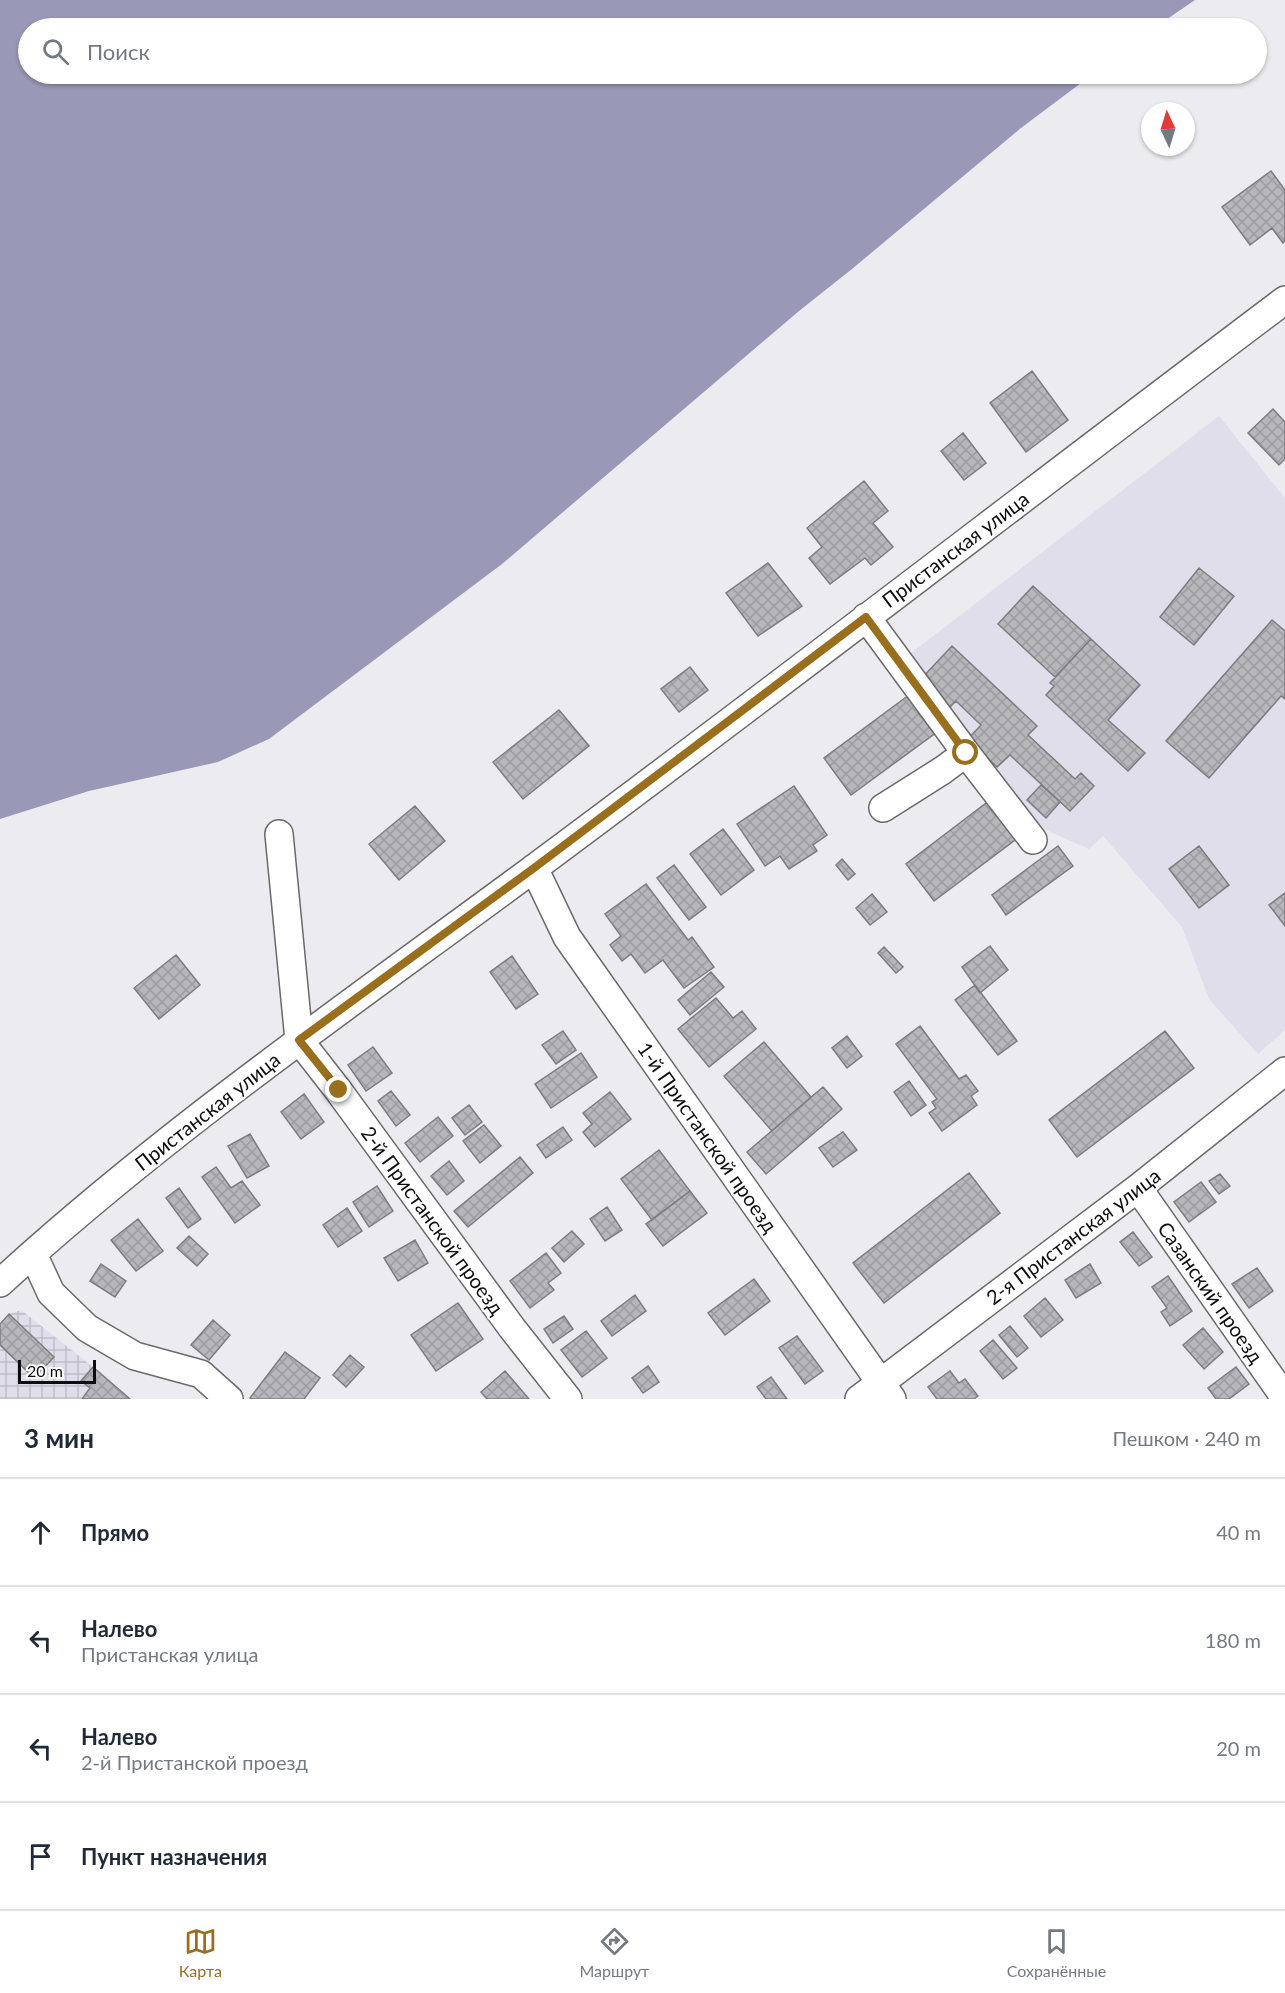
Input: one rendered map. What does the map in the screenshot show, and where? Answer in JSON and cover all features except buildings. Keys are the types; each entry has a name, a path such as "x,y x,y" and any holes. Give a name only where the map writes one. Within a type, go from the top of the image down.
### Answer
{"street":[{"name":"Пристанская улица","path":"4,1271 33,1254 122,1178 299,1040 534,868 1285,300"},
{"path":"866,617 1033,840"},
{"path":"883,808 966,753"},
{"path":"279,834 299,1040"},
{"name":"1-й Пристанской проезд","path":"534,868 567,937 886,1391"},
{"name":"2-й Пристанской проезд","path":"299,1040 339,1090 512,1328 568,1399"},
{"name":"2-я Пристанская улица","path":"859,1399 886,1391 1285,1071"},
{"name":"Сазанский проезд","path":"1138,1188 1283,1395 1285,1393"},
{"path":"33,1254 51,1293 87,1328 135,1356 201,1374 229,1399"}],"shaded area":[{"path":"1219,416 1285,498 1285,1030 1258,1054 1209,999 1182,927 1103,836 1089,849 1048,831 1012,800 902,660"},
{"path":"21,1310 130,1399 0,1399 0,1324 9,1314"}],"water":[{"path":"0,0 1195,0 1169,18 18,18 18,84 1080,84 1021,128 799,311 502,564 269,739 218,762 89,791 0,819"}],"route":[{"path":"339,1090 299,1040 534,868 866,617 966,753"}]}
